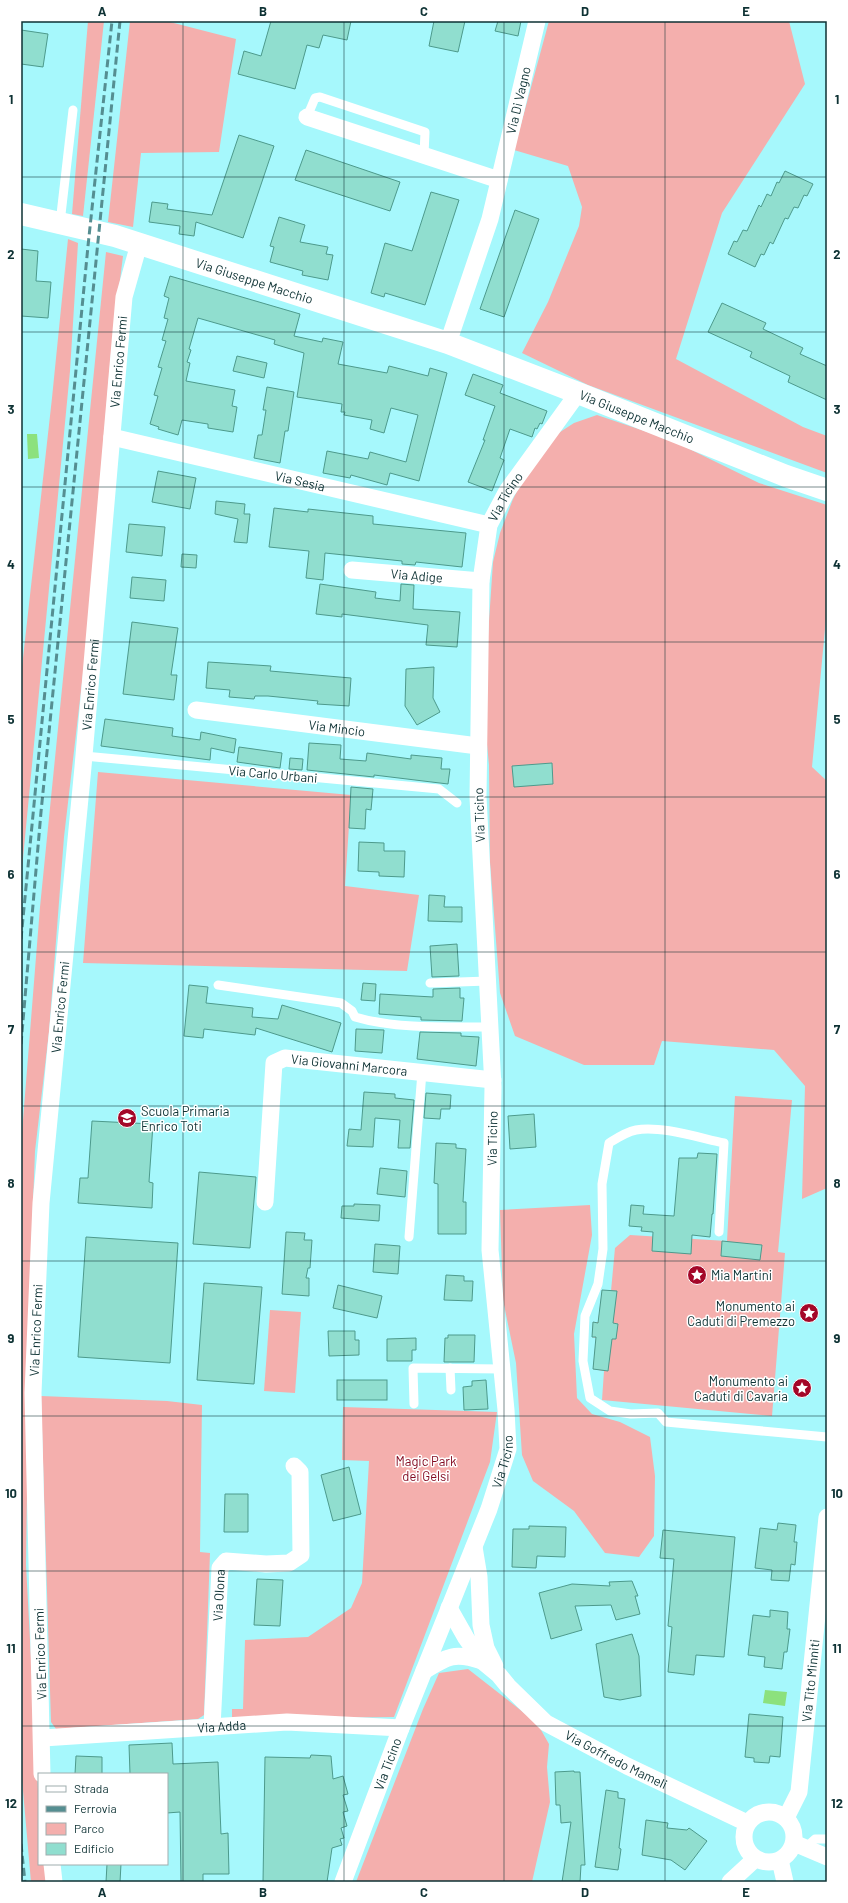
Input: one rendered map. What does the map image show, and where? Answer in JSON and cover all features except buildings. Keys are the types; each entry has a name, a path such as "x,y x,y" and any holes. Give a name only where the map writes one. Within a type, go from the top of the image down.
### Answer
{"street":[{"name":"Via Di Vagno","path":"499,180 537,21"},
{"path":"307,117 499,180 490,219 448,343"},
{"name":"Via Giuseppe Macchio","path":"21,214 115,236 448,343 786,476 827,490"},
{"name":"Via Enrico Fermi","path":"42,1773 43,1738 33,1368 41,1203 84,756 124,297 139,244"},
{"name":"Via Ticino","path":"343,1882 401,1728 489,1509 508,1448 490,1250 493,1080 478,797 481,581 489,525 507,491 578,393"},
{"name":"Via Sesia","path":"112,437 489,525"},
{"name":"Via Adige","path":"352,570 481,581"},
{"name":"Via Mincio","path":"196,710 478,746"},
{"name":"Via Giovanni Marcora","path":"265,1202 274,1063 285,1058 493,1080"},
{"name":"Via Olona","path":"212,1727 220,1568 226,1561 266,1564 289,1563 301,1555 300,1472 294,1466"},
{"name":"Via Tito Minniti","path":"786,1818 798,1792 827,1517"},
{"name":"Via Goffredo Mameli","path":"474,1547 479,1577 481,1625 486,1648 499,1675"},
{"name":"Via Goffredo Mameli","path":"457,1589 464,1595 481,1625"},
{"name":"Via Goffredo Mameli","path":"449,1608 466,1638 482,1661 499,1675 508,1686 546,1723 634,1769 747,1823"},
{"name":"Via Goffredo Mameli","path":"424,1671 442,1660 459,1655 482,1661"},
{"name":"Via Adda","path":"43,1738 287,1722 401,1728"},
{"path":"799,1845 780,1860 763,1862 755,1859 748,1852 744,1842 743,1832 747,1823 758,1814 773,1812 786,1818 793,1829 799,1845 827,1857"},
{"path":"730,1882 755,1859"},
{"path":"780,1860 785,1882"},
{"path":"52,1865 54,1882"}],"lane":[{"path":"307,117 315,98 320,97 425,132 424,155"},
{"path":"60,223 73,110"},
{"name":"Via Carlo Urbani","path":"84,756 439,789 457,803"},
{"path":"430,983 488,981"},
{"path":"218,985 341,1003 352,1011 355,1017 371,1022 445,1027 490,1027"},
{"path":"409,1237 422,1072"},
{"path":"719,1232 724,1143 656,1129 636,1130 609,1143 602,1184 602,1256 598,1284 585,1316 583,1361 590,1398 610,1411 631,1414 658,1413 666,1422 827,1437"},
{"path":"414,1404 413,1368 502,1369"},
{"path":"450,1368 451,1390"},
{"path":"799,1845 815,1838 827,1839"}],"green space":[{"path":"88,21 104,21 83,216 72,214"},
{"path":"130,21 166,21 236,39 219,152 141,153 133,227 108,222"},
{"path":"549,21 789,21 805,84 722,213 676,359 803,427 827,436 827,473 588,385 522,353 548,302 579,226 582,207 568,166 514,150"},
{"path":"68,239 78,243 70,371 21,879 21,676"},
{"path":"106,252 123,256 111,353 86,648 64,837 49,1032 35,1151 30,1283 26,1565 38,1789 38,1865 46,1865 48,1882 31,1882 21,1768 21,1145 40,907"},
{"path":"597,415 671,440 759,483 827,505 827,608 812,767 827,781 827,1188 802,1199 805,1086 774,1050 662,1041 654,1065 584,1065 515,1036 500,993 490,862 489,765 485,723 488,636 493,562 500,533 513,499 526,474 557,434 574,423"},
{"path":"98,772 351,795 345,886 419,895 407,971 83,963"},
{"path":"735,1096 792,1100 778,1252 785,1253 772,1416 602,1400 604,1371 593,1369 596,1338 592,1337 593,1322 598,1322 602,1290 611,1291 615,1248 630,1235 727,1241"},
{"path":"590,1205 592,1235 574,1334 577,1398 592,1414 620,1422 650,1437 655,1476 654,1536 639,1557 605,1553 574,1511 533,1481 522,1455 516,1363 503,1300 500,1210"},
{"path":"270,1310 301,1312 295,1393 264,1391"},
{"path":"41,1396 167,1401 202,1405 200,1552 210,1553 204,1715 198,1719 56,1729 51,1722"},
{"name":"Magic Park dei Gelsi","path":"343,1407 497,1412 490,1462 394,1717 232,1719 232,1709 243,1709 245,1640 308,1637 351,1608 362,1583 369,1461 342,1460"},
{"path":"468,1669 537,1723 549,1744 547,1767 550,1802 532,1882 356,1882 423,1709 439,1673"}],"shaded area":[{"path":"27,434 37,434 39,458 28,459"},
{"path":"765,1690 787,1692 785,1706 763,1703"}],"railway":[{"path":"21,939 88,246 112,21"},
{"path":"21,1044 41,812 120,21"},
{"path":"21,1844 25,1882"}],"place":[{"name":"Scuola Primaria Enrico Toti","path":"127,1118"},
{"name":"Mia Martini","path":"697,1275"},
{"name":"Monumento ai Caduti di Premezzo","path":"809,1313"},
{"name":"Monumento ai Caduti di Cavaria","path":"802,1388"}]}
